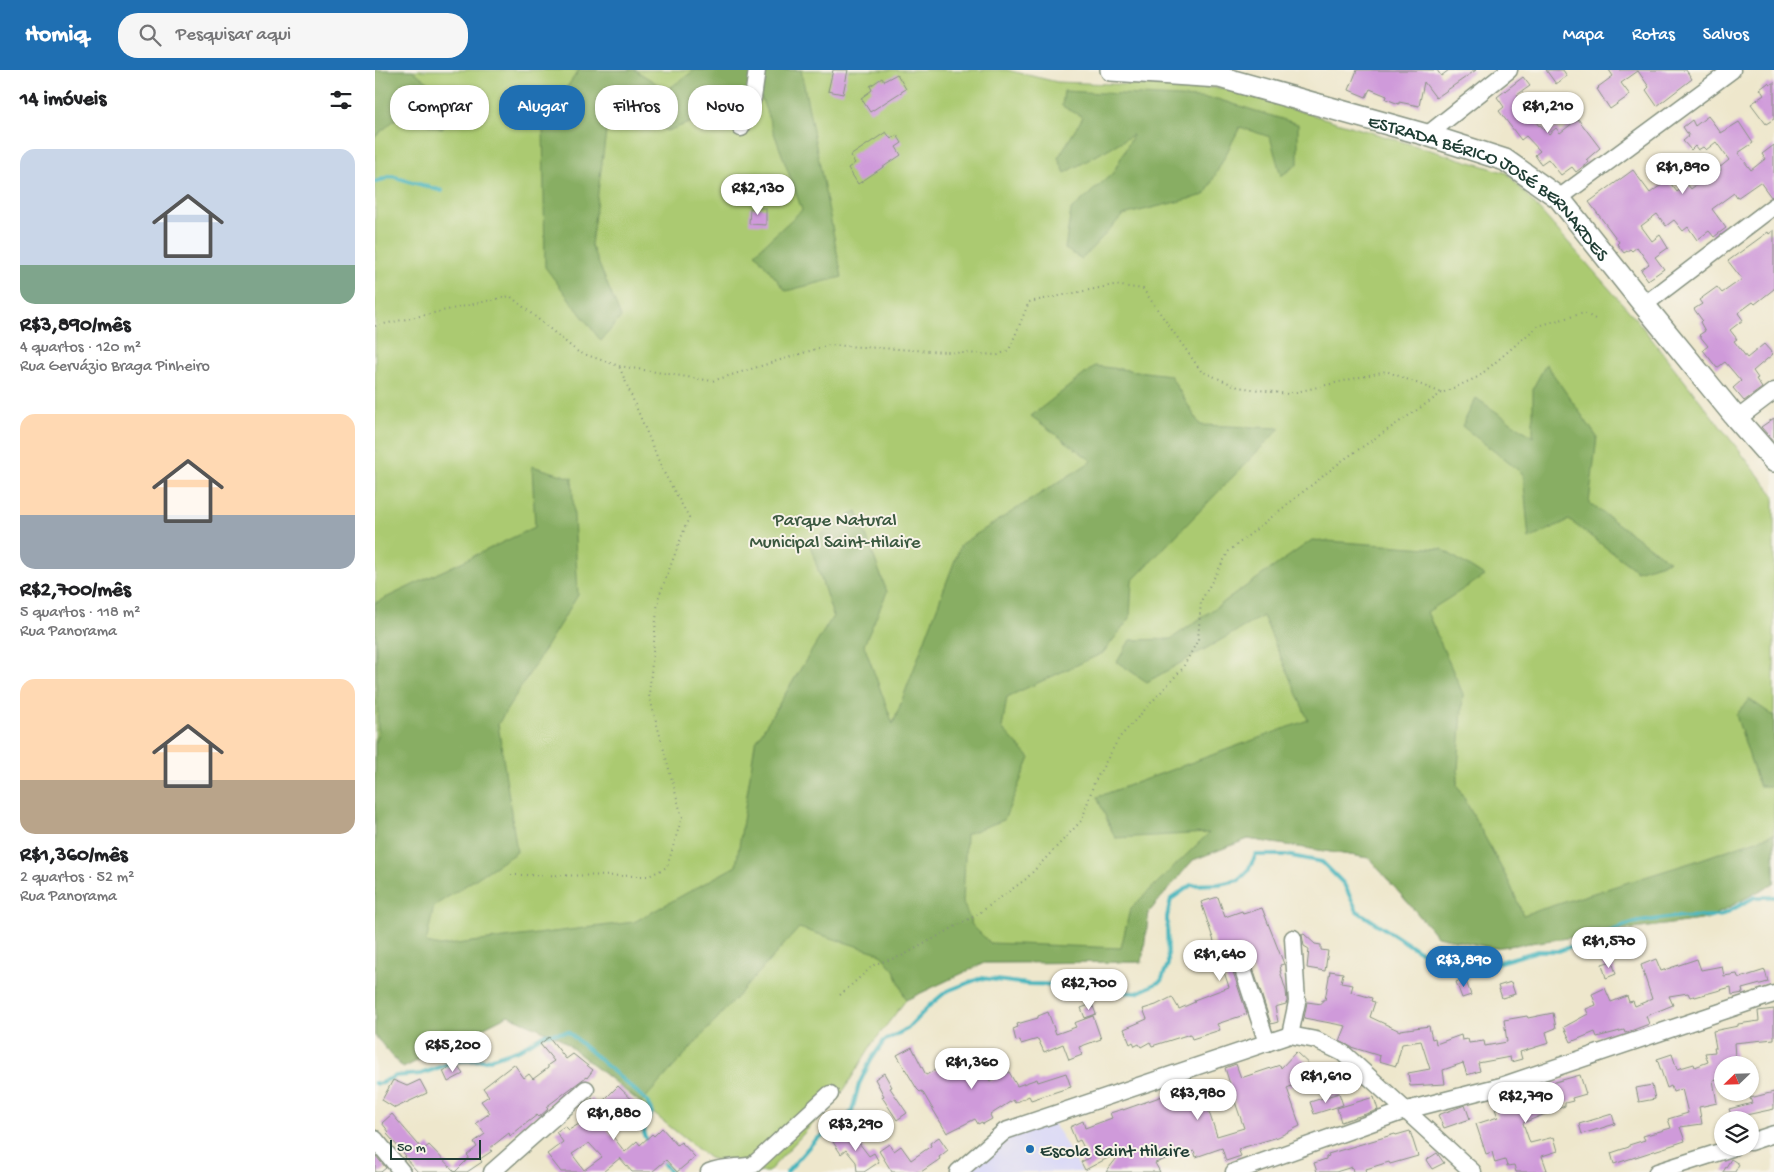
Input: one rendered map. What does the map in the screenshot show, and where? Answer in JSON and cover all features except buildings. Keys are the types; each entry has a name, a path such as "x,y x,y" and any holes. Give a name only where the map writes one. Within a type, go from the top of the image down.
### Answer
{"main road":[{"name":"ESTRADA BÉRICO JOSÉ BERNARDES","path":"1111,70 1219,78 1427,135 1505,160 1559,198 1737,419 1774,461"}],"street":[{"path":"755,85 757,70"},
{"path":"1427,135 1509,70"},
{"path":"1559,198 1732,70"},
{"path":"1644,305 1774,206"},
{"path":"1737,419 1774,391"},
{"path":"1290,1035 1297,1002 1293,938"},
{"path":"1239,957 1267,1043"},
{"path":"1234,1172 1407,1110 1501,1086 1774,994"},
{"path":"958,1172 1005,1131 1290,1035 1316,1040 1343,1053 1473,1172"},
{"path":"492,1172 586,1089"},
{"path":"709,1172 721,1167 738,1168 753,1165 830,1094"},
{"path":"1759,1139 1774,1134"},
{"path":"375,1139 402,1172"},
{"path":"1657,1172 1714,1154"}],"path":[{"path":"375,326 510,296 578,352 619,366 712,381 829,345 998,355 1009,350 1029,302 1114,285 1143,289 1201,371 1238,387 1288,394 1386,371 1442,393"},
{"path":"840,995 875,964 902,956 977,914 1026,879 1081,820 1094,783 1119,738 1182,669 1197,640 1201,600 1229,551 1343,460 1442,393 1478,376 1538,326 1584,312 1597,320"},
{"path":"511,875 649,876 667,867 682,817 649,694 658,599 689,517 663,471 619,366"}],"shaded area":[{"name":"Escola Saint Hilaire","path":"1053,1122 1082,1172 965,1172 1007,1135"}],"green space":[{"name":"Parque Natural Municipal Saint-Hilaire","path":"375,70 1007,70 1057,82 1223,88 1507,173 1636,319 1774,495 1774,883 1707,919 1493,948 1437,936 1369,858 1248,839 1193,860 1149,912 1142,962 984,963 906,1000 872,1044 844,1090 768,1172 759,1172 709,1158 558,1037 508,1015 403,1068 375,1036"},
{"path":"375,70 412,70 432,85 390,85 390,124 375,137"},
{"path":"579,70 635,70 659,85 595,85 595,130 606,130 591,245 621,317 601,341 545,267 543,130 585,130 585,85 568,85"},
{"path":"695,70 801,70 842,277 786,291 755,253 802,210 762,100 762,85 688,85 688,123 678,127 678,85 674,85"},
{"path":"1064,91 1217,99 1298,124 1298,164 1281,176 1270,137 1240,127 1205,195 1123,215 1082,259 1065,249 1071,210 1113,173 1133,135 1065,173 1058,158 1083,117 1062,106"},
{"path":"1546,364 1597,437 1589,503 1669,561 1637,571 1569,520 1529,539 1523,474 1462,426 1476,398 1533,437 1533,388"},
{"path":"1095,366 1170,375 1200,425 1280,428 1132,581 1130,618 1103,653 1007,697 1002,728 1030,758 1004,820 966,834 963,902 972,925 990,943 1121,948 1130,909 1209,833 1115,838 1097,797 1308,720 1263,616 1147,682 1117,662 1130,640 1171,639 1312,540 1442,549 1484,576 1427,612 1463,694 1457,785 1510,884 1523,915 1693,862 1774,834 1774,883 1707,919 1493,948 1437,936 1369,858 1248,839 1193,860 1149,912 1142,962 984,963 906,1000 894,970 879,953 799,928 641,1103 558,1037 508,1015 403,1068 375,1036 375,744 378,737 375,603 535,527 532,466 572,478 578,595 498,724 517,852 434,906 426,943 440,946 634,922 736,866 755,743 833,616 809,542 857,511 887,592 864,645 893,724 961,544 1092,461 1031,416"},
{"path":"1749,699 1774,716 1774,786 1759,786 1736,715"}],"waterway":[{"path":"375,182 392,176 442,191"},
{"path":"787,1172 815,1140 842,1124 852,1111 859,1084 871,1060 884,1041 907,1029 930,1005 947,991 981,978 1027,984 1072,985 1093,982 1119,992 1137,993 1161,981 1168,964 1167,917 1171,899 1191,885 1219,884 1239,880 1247,872 1256,855 1286,855 1322,862 1344,884 1357,911 1419,951 1443,957 1470,950 1480,962 1496,963 1538,951 1559,951 1632,923 1673,917 1720,916 1755,897 1774,897"},
{"path":"375,1083 378,1084 396,1076 421,1074 457,1061 487,1060 520,1049 545,1034 568,1032 646,1100 652,1112 645,1125 644,1135 648,1142"},
{"path":"661,1160 670,1172"}],"place":[{"name":"Escola Saint Hilaire","path":"1030,1149"}]}
